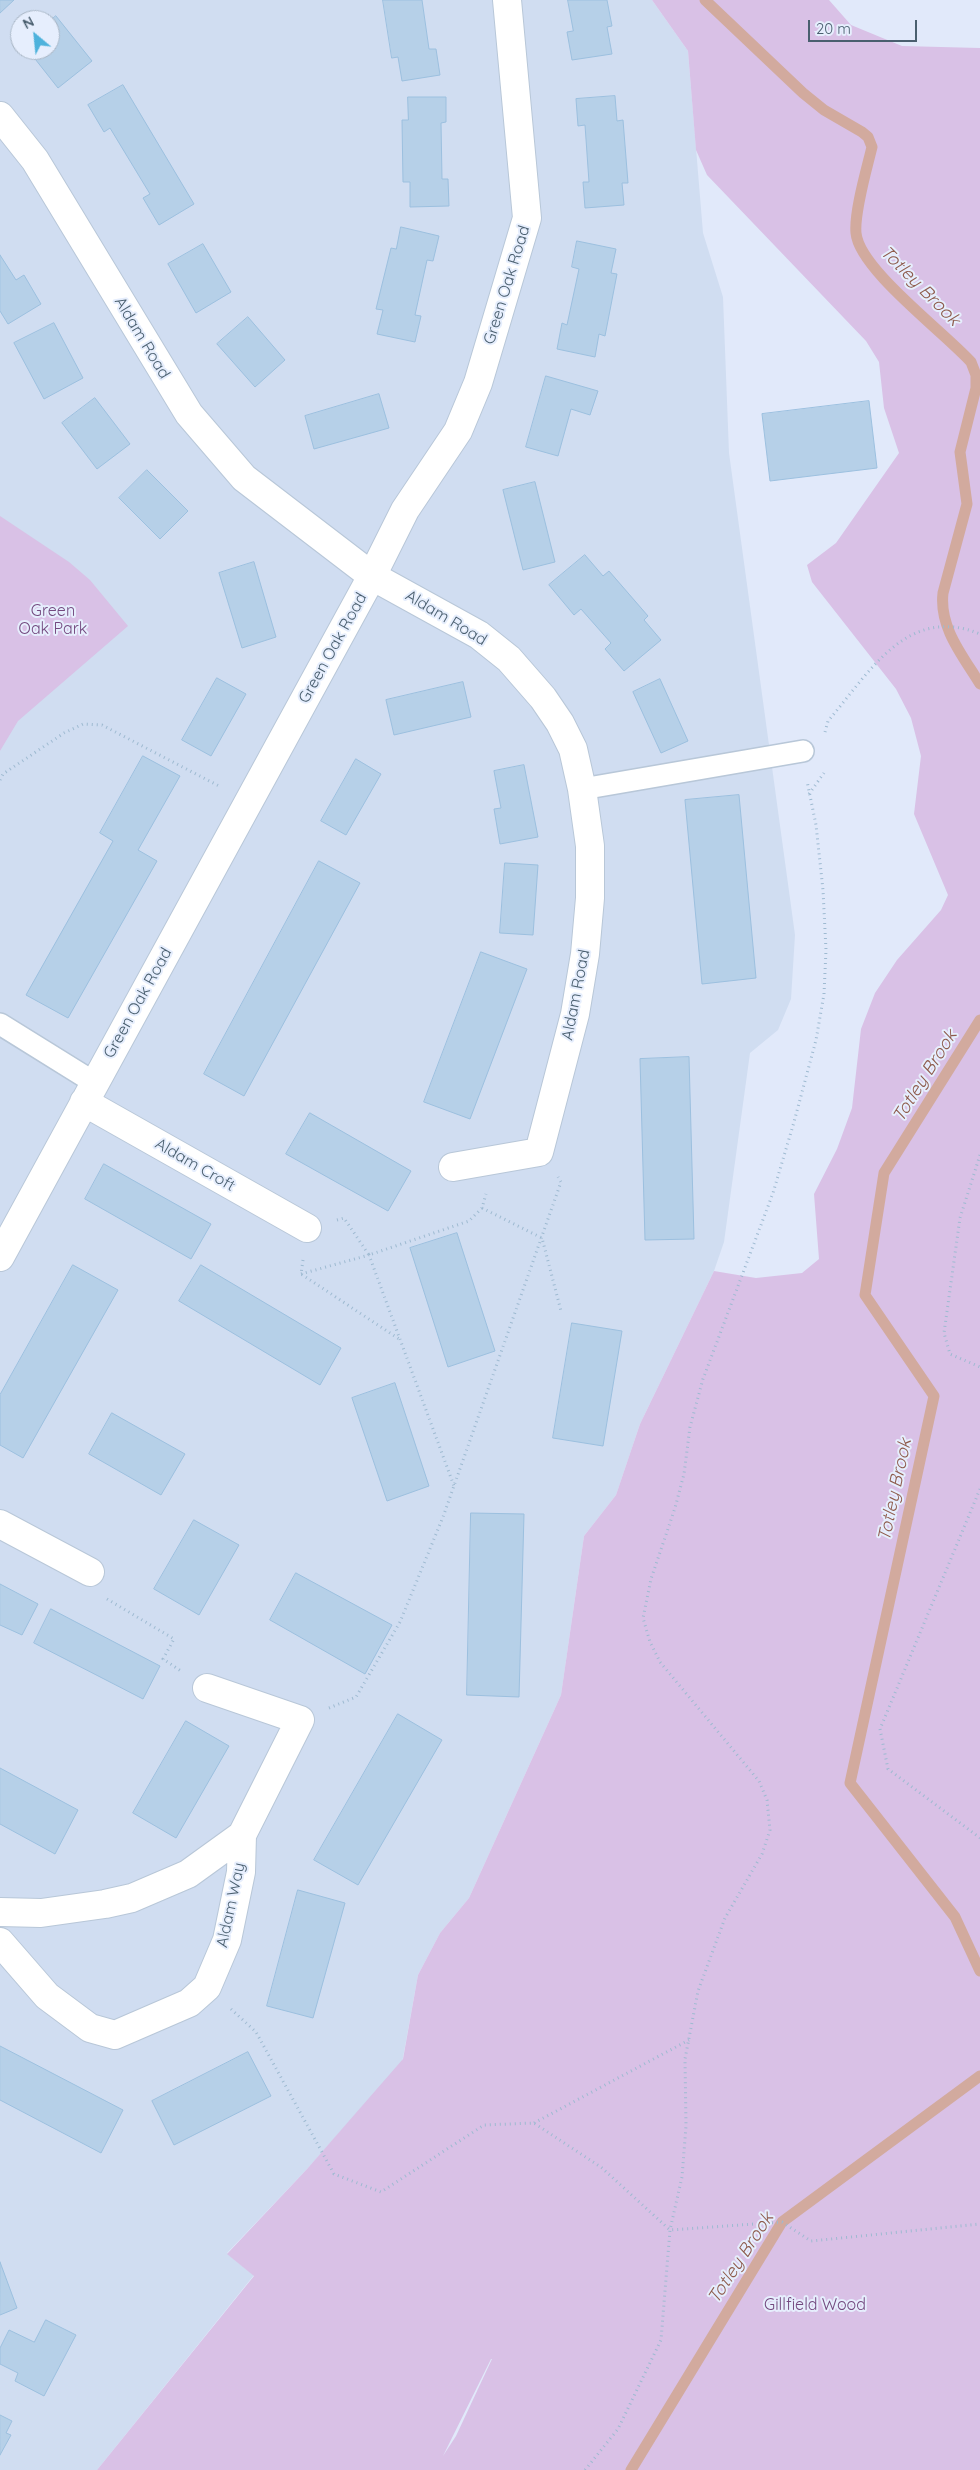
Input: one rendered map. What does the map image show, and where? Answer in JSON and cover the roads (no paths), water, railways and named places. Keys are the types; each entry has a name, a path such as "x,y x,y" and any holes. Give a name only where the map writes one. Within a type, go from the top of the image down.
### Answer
{"street":[{"name":"Green Oak Road","path":"0,1257 372,576 405,510 458,431 478,383 527,218 508,0"},
{"name":"Aldam Road","path":"0,116 35,160 189,414 244,478 372,576 479,635 509,659 543,698 560,723 572,749 582,789 590,846 590,898 585,954 575,1014 539,1152 453,1167"},
{"name":"Aldam Croft","path":"90,1093 306,1228"},
{"path":"0,1524 90,1572"},
{"name":"Aldam Way","path":"0,1942 47,1996 90,2028 115,2035 189,2003 207,1987 227,1940 241,1872 242,1835 300,1720 207,1688"},
{"name":"Aldam Way","path":"0,1912 41,1913 132,1898 188,1874 242,1835"}],"lane":[{"path":"582,789 802,751"},
{"path":"0,1024 90,1093"}],"waterway":[{"name":"Totley Brook","path":"705,0 803,93 824,110 868,137 872,147 861,190 856,224 856,233 861,248 871,264 887,282 971,362 976,375 976,388 960,452 967,504 943,593 943,606 948,630 980,684"},
{"name":"Totley Brook","path":"980,1020 884,1173 865,1295 934,1396 850,1783 955,1917 980,1971"},
{"name":"Totley Brook","path":"631,2470 782,2222 980,2076"}],"park label":[{"name":"Green Oak Park","path":"53,620"},
{"name":"Gillfield Wood","path":"815,2305"}]}
